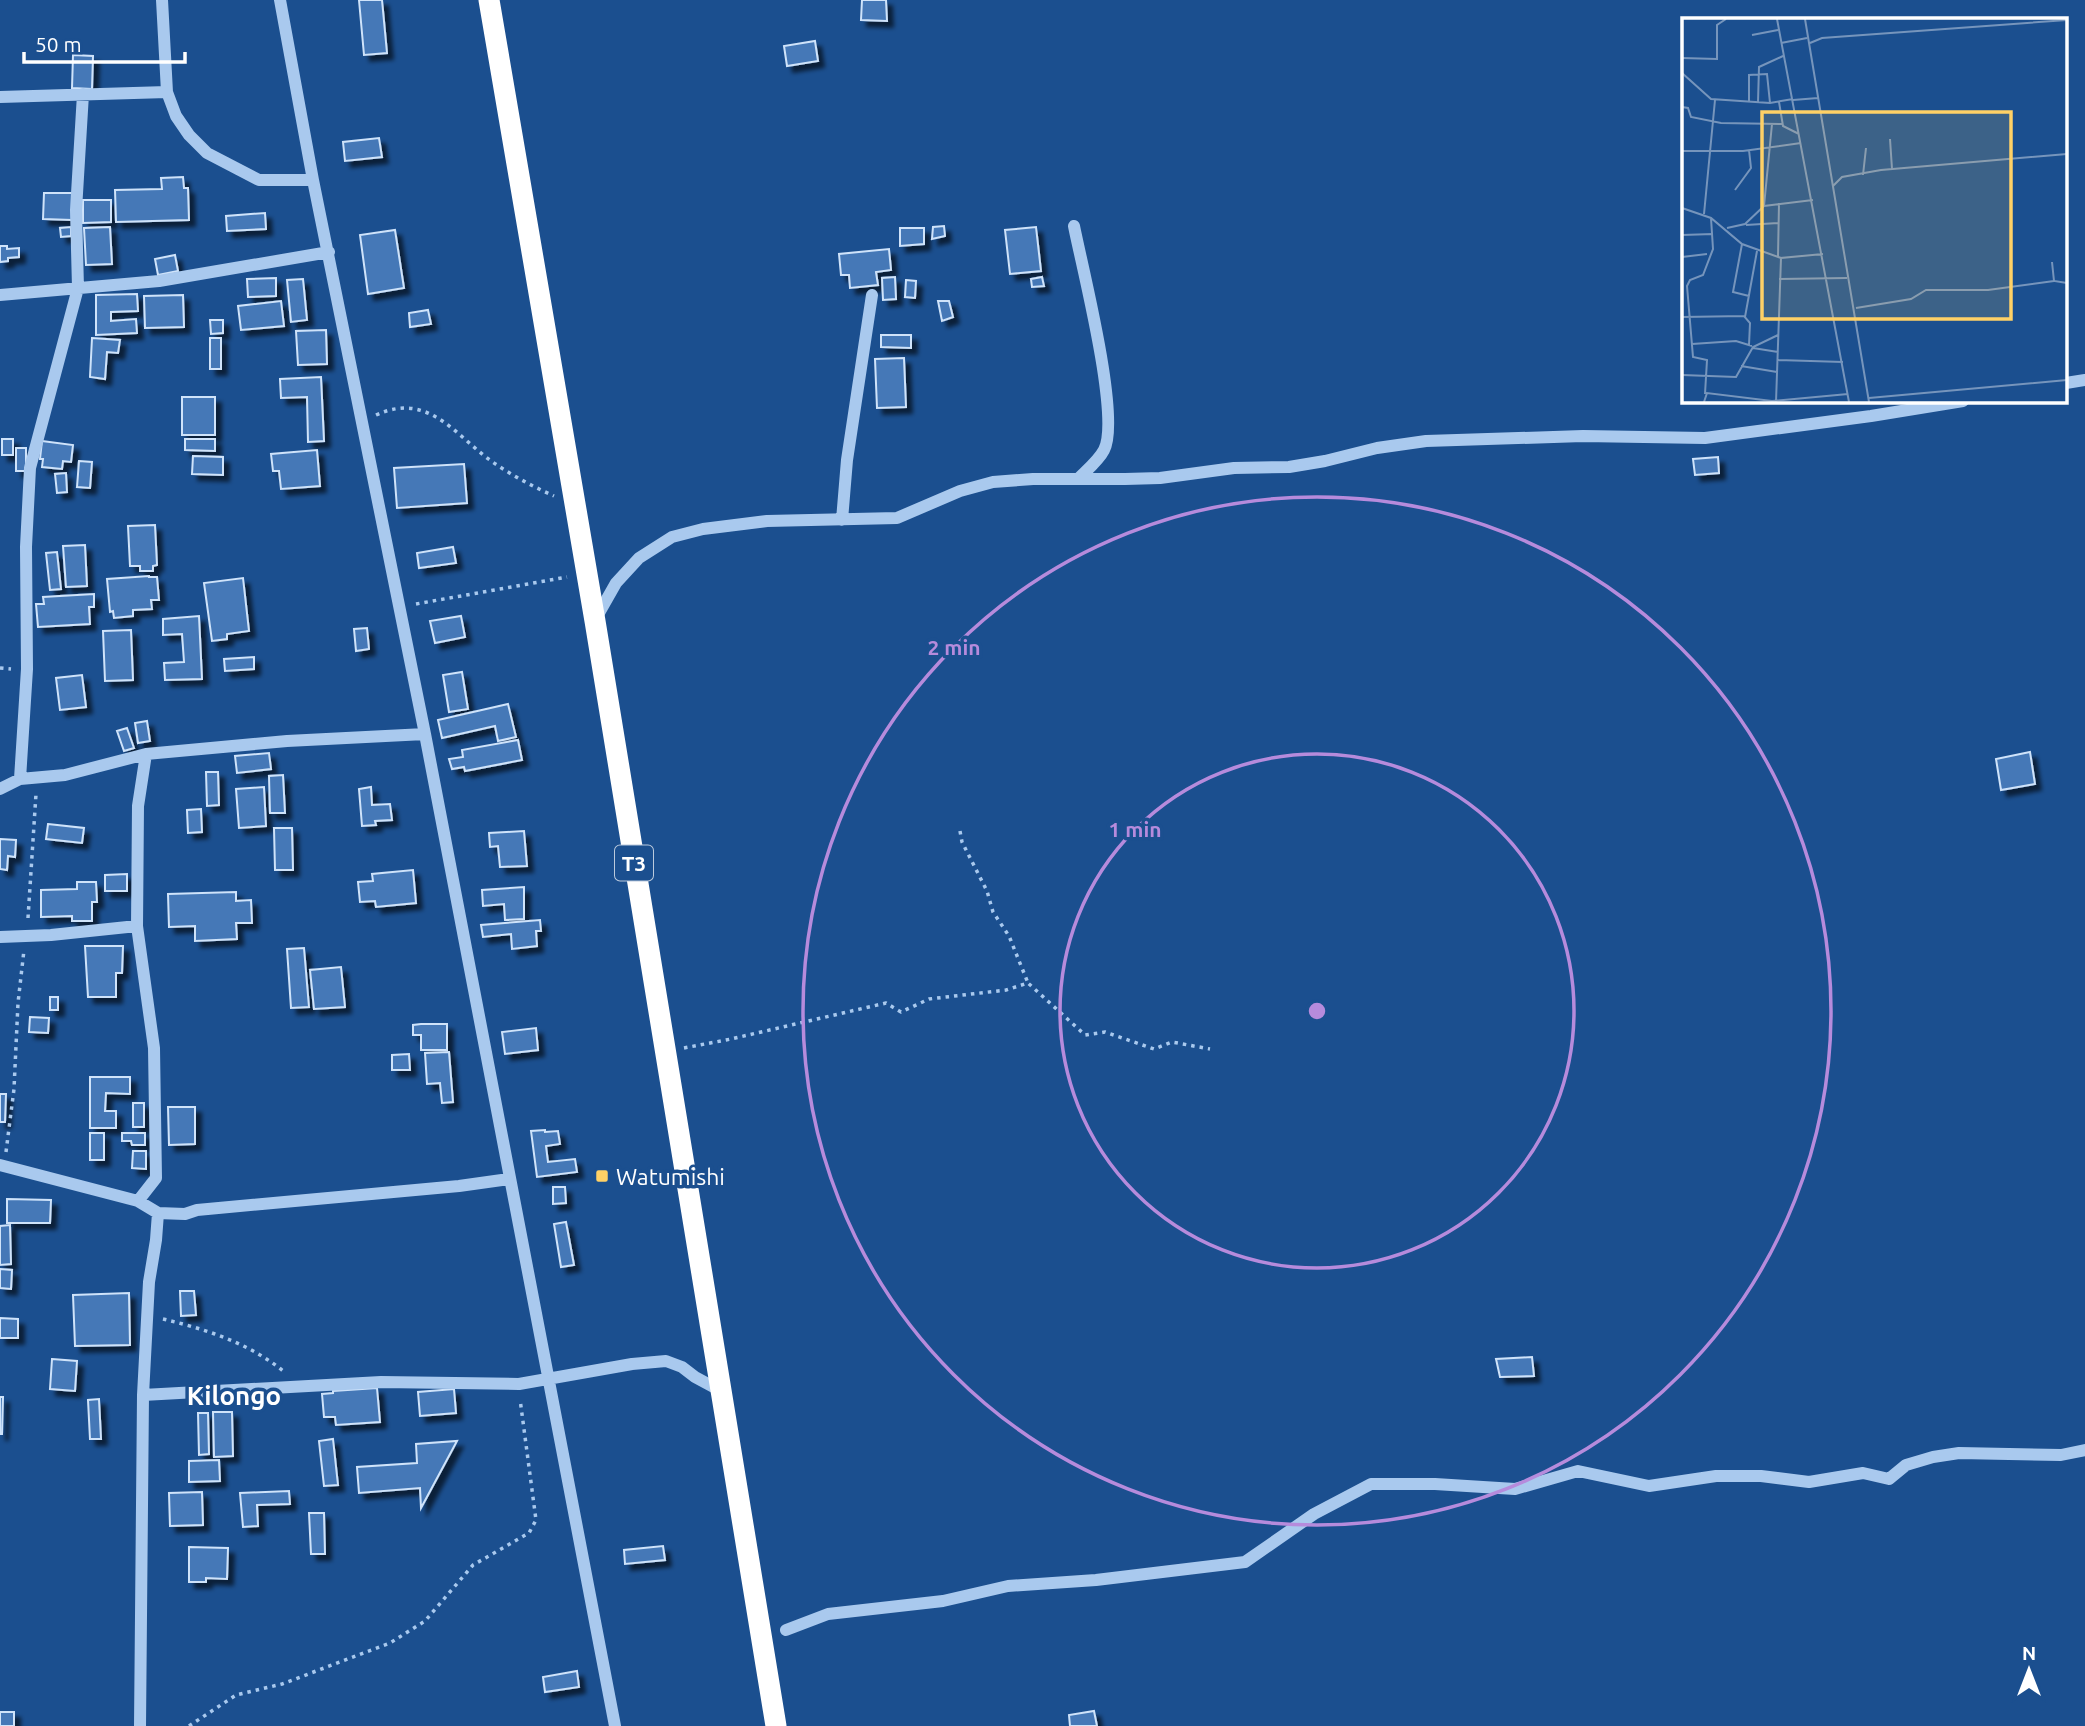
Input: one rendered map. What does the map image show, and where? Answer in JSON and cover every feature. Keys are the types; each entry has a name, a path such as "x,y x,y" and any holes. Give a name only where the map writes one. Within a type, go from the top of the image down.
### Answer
{"highway":[{"name":"T3","path":"489,0 587,575 776,1726"}],"street":[{"path":"162,0 167,92 176,116 189,135 207,153 259,180 313,180"},
{"path":"280,0 313,180 425,734 614,1726"},
{"path":"0,97 167,92"},
{"path":"20,779 27,669 26,547 30,468 78,288 76,210 83,94"},
{"path":"1074,226 1098,338 1109,432 1104,450 1079,478"},
{"path":"0,295 159,281 329,252"},
{"path":"842,520 849,447 872,295"},
{"path":"594,621 616,583 639,558 672,537 703,529 766,521 885,519 906,516 960,491 993,482 1160,478 1234,468 1289,467 1377,448 1438,441 1583,436 1705,438 1957,402"},
{"path":"0,789 20,779 103,766 146,754 287,741 425,734"},
{"path":"138,1201 156,1178 154,1048 137,926 138,806 146,754"},
{"path":"0,937 137,926"},
{"path":"0,1165 138,1201 158,1213 185,1214 197,1210 509,1179"},
{"path":"140,1726 143,1395 147,1316 158,1213"},
{"path":"143,1395 381,1382 519,1384 632,1364 666,1361 682,1367 721,1391"},
{"path":"786,1630 828,1614 943,1601 1008,1587 1096,1580 1245,1562 1314,1514 1371,1484 1435,1484 1515,1489 1578,1471 1649,1486 1717,1476 1760,1476 1809,1482 1863,1473 1889,1479 1906,1465 1959,1453 2061,1455 2085,1450"}],"path":[{"path":"362,422 390,409 410,407 437,416 495,464 575,506"},
{"path":"400,606 587,575"},
{"path":"0,1165 9,1146 18,1003 31,900 37,778"},
{"path":"960,831 962,842 987,891 993,912 1009,936 1028,983 1085,1035 1105,1032 1154,1049 1171,1042 1210,1049"},
{"path":"665,1051 731,1039 886,1003 901,1012 929,999 1006,990 1028,983"},
{"path":"147,1316 197,1327 267,1357 300,1385"},
{"path":"189,1726 236,1695 282,1684 390,1643 425,1621 472,1565 529,1533 536,1520 534,1490 523,1430 519,1384"}],"building":[{"path":"359,0 382,0 387,53 364,55"},
{"path":"862,0 886,0 887,21 861,20"},
{"path":"815,41 818,61 787,66 784,46"},
{"path":"73,55 93,56 92,89 72,88"},
{"path":"379,138 382,157 345,161 343,142"},
{"path":"183,177 184,188 188,188 189,220 116,222 115,190 162,189 161,178"},
{"path":"44,193 72,193 72,220 43,219"},
{"path":"83,200 111,200 111,222 83,223"},
{"path":"265,213 266,229 227,231 226,216"},
{"path":"944,226 945,236 932,239 933,227"},
{"path":"71,227 71,236 61,237 60,228"},
{"path":"110,227 112,264 86,265 84,228"},
{"path":"1036,227 1041,271 1010,274 1005,230"},
{"path":"900,228 924,228 924,244 900,246"},
{"path":"395,230 404,288 368,294 360,235"},
{"path":"0,246 7,246 7,249 19,248 19,257 0,262"},
{"path":"889,249 891,270 876,272 878,285 850,288 849,275 841,275 839,254"},
{"path":"175,255 178,271 158,275 155,259"},
{"path":"895,277 896,299 883,300 882,278"},
{"path":"1042,277 1044,286 1032,287 1031,279"},
{"path":"276,278 276,296 248,297 247,279"},
{"path":"303,279 307,320 291,322 287,280"},
{"path":"906,280 916,281 915,298 905,297"},
{"path":"137,294 138,311 111,312 111,321 136,319 137,333 96,335 96,295"},
{"path":"183,295 184,327 145,328 144,296"},
{"path":"281,301 284,326 241,330 238,306"},
{"path":"938,301 949,301 953,317 942,321"},
{"path":"428,310 431,324 410,327 409,313"},
{"path":"210,320 223,320 223,333 211,334"},
{"path":"326,330 327,364 298,365 296,331"},
{"path":"881,335 911,335 911,348 881,347"},
{"path":"92,338 120,340 118,353 107,352 105,379 90,377"},
{"path":"210,338 221,338 221,369 210,369"},
{"path":"904,358 906,407 877,408 875,359"},
{"path":"321,377 324,441 308,442 307,397 281,398 280,379"},
{"path":"182,397 215,397 215,435 182,435"},
{"path":"2,439 13,439 13,455 2,455"},
{"path":"185,439 215,439 215,451 185,450"},
{"path":"42,441 73,445 71,462 63,461 62,469 42,467"},
{"path":"16,448 26,448 26,471 16,471"},
{"path":"317,450 320,486 281,489 279,471 273,471 271,454"},
{"path":"193,456 223,457 223,475 192,474"},
{"path":"1718,457 1719,473 1695,475 1693,459"},
{"path":"79,461 92,462 90,488 77,487"},
{"path":"464,464 467,503 397,508 394,468"},
{"path":"66,473 67,492 57,493 55,474"},
{"path":"155,525 157,565 153,566 153,571 140,571 140,566 130,566 128,526"},
{"path":"85,545 87,586 66,587 63,546"},
{"path":"453,547 456,563 419,568 417,553"},
{"path":"57,552 61,589 50,590 46,553"},
{"path":"157,577 159,600 151,600 152,609 133,610 133,616 114,618 113,611 110,612 107,579"},
{"path":"243,578 249,631 227,634 227,639 212,641 204,583"},
{"path":"94,594 94,607 89,607 90,624 38,627 36,604 44,604 43,597"},
{"path":"199,616 202,679 165,680 164,663 184,662 182,634 163,635 163,619"},
{"path":"461,616 465,637 435,643 430,621"},
{"path":"367,628 369,649 356,651 354,629"},
{"path":"131,630 133,680 105,681 103,631"},
{"path":"254,657 254,669 225,671 224,659"},
{"path":"462,672 468,709 449,712 443,675"},
{"path":"82,675 86,707 60,710 56,678"},
{"path":"508,704 516,737 498,741 495,726 442,738 438,720"},
{"path":"147,721 150,741 138,743 135,723"},
{"path":"127,728 134,748 124,751 117,731"},
{"path":"518,740 522,760 465,771 464,767 452,769 449,759 463,757 462,750"},
{"path":"2030,752 2035,784 2001,790 1996,759"},
{"path":"269,753 271,769 237,773 235,756"},
{"path":"206,772 218,772 219,805 207,806"},
{"path":"283,775 285,813 270,813 269,776"},
{"path":"264,787 266,826 239,828 236,789"},
{"path":"371,787 372,805 390,804 392,820 375,821 376,825 362,826 359,789"},
{"path":"201,809 202,832 188,833 187,810"},
{"path":"48,824 84,828 82,843 46,839"},
{"path":"274,828 292,828 293,870 275,870"},
{"path":"524,831 527,866 500,867 498,846 490,847 489,833"},
{"path":"0,839 16,840 15,857 8,856 7,870 0,869"},
{"path":"413,870 416,903 376,907 375,901 360,902 358,882 373,881 372,874"},
{"path":"127,874 127,891 105,891 105,875"},
{"path":"77,882 96,882 97,902 92,902 92,921 72,921 72,916 41,917 41,890 77,889"},
{"path":"524,887 524,919 505,920 504,904 483,906 482,890"},
{"path":"236,892 236,901 251,900 252,923 236,923 237,939 195,941 195,926 169,927 168,894"},
{"path":"540,920 541,931 536,931 537,946 512,949 511,934 483,937 481,925"},
{"path":"85,946 123,946 122,973 116,973 116,997 88,997"},
{"path":"304,948 309,1007 291,1008 287,949"},
{"path":"341,967 345,1007 314,1009 310,970"},
{"path":"50,997 58,997 58,1010 50,1010"},
{"path":"30,1017 49,1018 48,1033 29,1032"},
{"path":"447,1024 447,1050 421,1050 421,1035 413,1035 413,1025"},
{"path":"536,1028 538,1050 505,1054 502,1032"},
{"path":"449,1052 453,1102 442,1103 440,1083 427,1084 425,1053"},
{"path":"409,1054 410,1070 392,1070 392,1055"},
{"path":"90,1077 130,1077 130,1094 106,1093 105,1111 116,1111 116,1128 90,1128"},
{"path":"0,1094 6,1094 5,1122 0,1122"},
{"path":"133,1103 144,1103 144,1127 133,1127"},
{"path":"168,1107 195,1107 195,1144 169,1145"},
{"path":"531,1131 558,1131 560,1144 546,1146 548,1162 575,1159 577,1172 537,1177"},
{"path":"90,1133 104,1133 104,1160 90,1160"},
{"path":"122,1133 145,1133 145,1145 132,1145 131,1141 122,1141"},
{"path":"133,1151 146,1151 146,1169 132,1168"},
{"path":"553,1187 565,1187 566,1203 553,1204"},
{"path":"7,1199 51,1200 50,1223 7,1223"},
{"path":"566,1222 574,1265 561,1267 554,1224"},
{"path":"10,1225 11,1264 0,1265 0,1226"},
{"path":"0,1269 12,1270 11,1289 0,1288"},
{"path":"180,1291 194,1291 196,1315 181,1316"},
{"path":"129,1293 130,1345 75,1346 73,1295"},
{"path":"0,1318 18,1319 18,1338 0,1338"},
{"path":"1532,1357 1534,1376 1500,1377 1496,1359"},
{"path":"52,1359 77,1361 75,1391 50,1389"},
{"path":"377,1388 380,1422 336,1425 335,1417 324,1417 322,1394"},
{"path":"454,1389 456,1413 420,1416 418,1392"},
{"path":"0,1397 3,1397 2,1434 0,1434"},
{"path":"99,1399 101,1439 90,1439 88,1400"},
{"path":"213,1412 232,1412 233,1456 214,1457"},
{"path":"198,1413 208,1413 209,1454 199,1455"},
{"path":"333,1439 338,1485 324,1486 319,1441"},
{"path":"457,1441 421,1508 420,1488 359,1493 357,1467 417,1463 416,1444"},
{"path":"219,1460 220,1481 189,1482 189,1461"},
{"path":"289,1491 290,1504 257,1505 258,1526 243,1527 240,1493"},
{"path":"202,1492 203,1525 170,1526 169,1493"},
{"path":"309,1513 324,1513 325,1554 311,1554"},
{"path":"663,1546 665,1560 625,1564 624,1550"},
{"path":"189,1547 228,1548 227,1579 206,1578 206,1582 189,1582"},
{"path":"577,1671 579,1687 545,1692 543,1677"},
{"path":"1094,1711 1097,1726 1070,1726 1069,1715"},
{"path":"0,1712 14,1712 14,1726 0,1726"}],"place":[{"name":"Watumishi","path":"602,1176"}],"district":[{"name":"Kilongo","path":"234,1395"}]}
